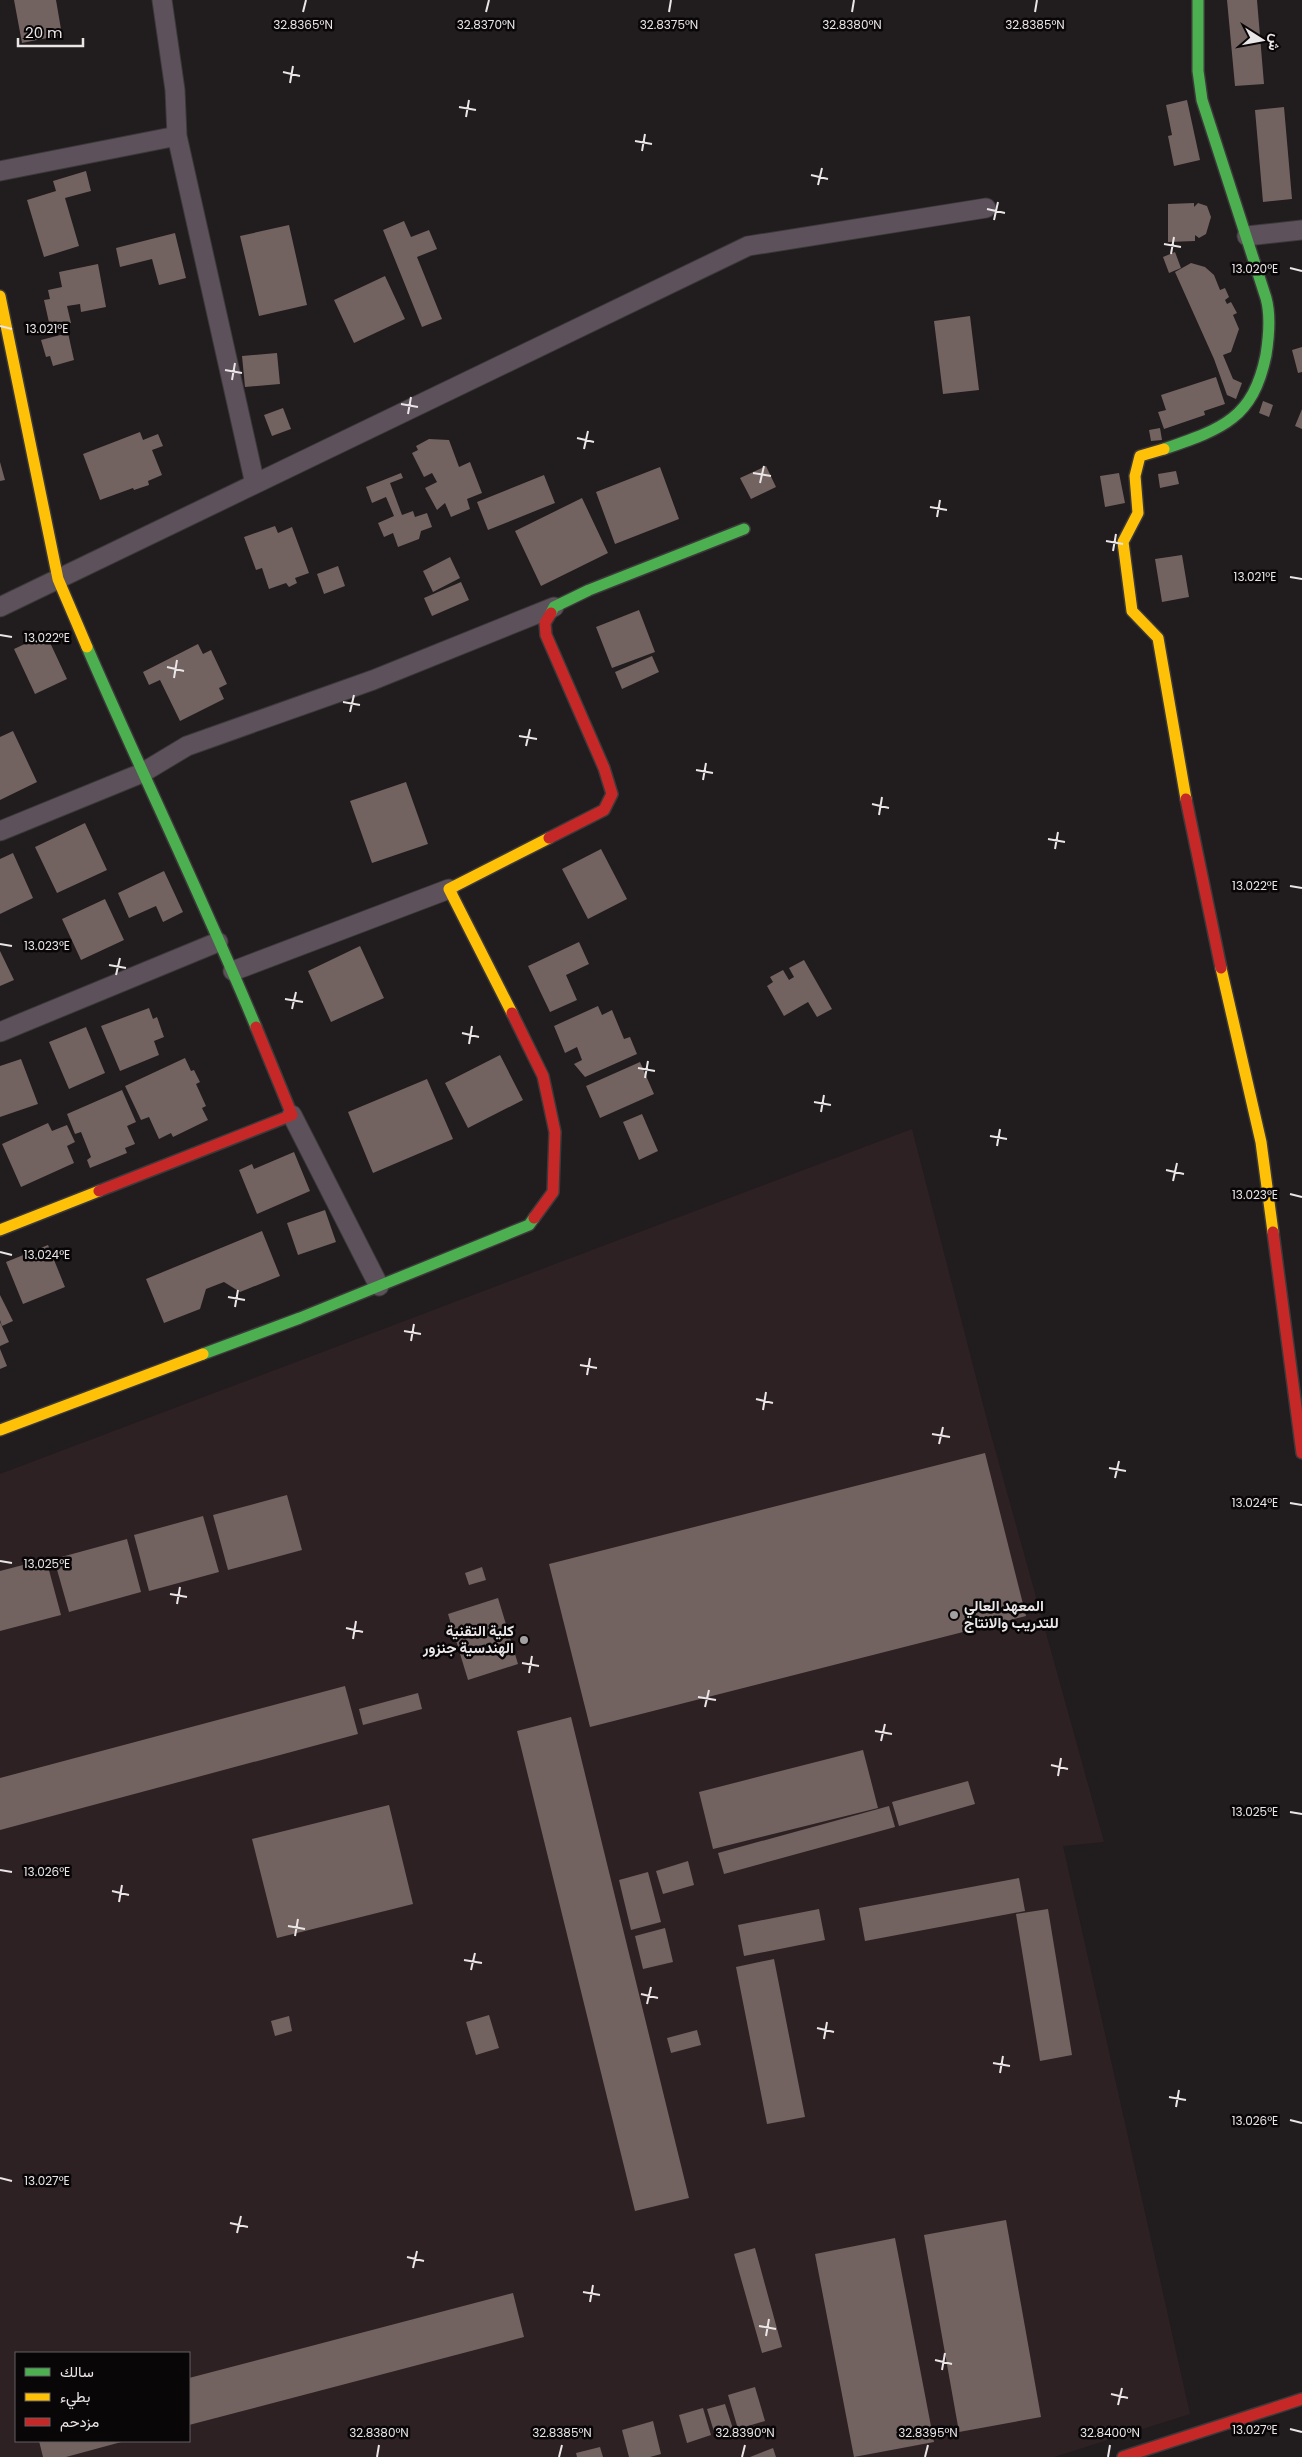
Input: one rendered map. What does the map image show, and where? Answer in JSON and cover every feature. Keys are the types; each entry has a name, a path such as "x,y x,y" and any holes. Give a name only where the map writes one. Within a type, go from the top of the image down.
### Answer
{"street":[{"path":"162,0 175,90 177,136 255,484"},
{"path":"1198,0 1200,80 1204,111 1247,236 1270,313 1267,351 1255,391 1245,409 1230,421 1172,447 1140,456 1135,476 1138,513 1123,542 1132,611 1158,638 1169,711 1198,866 1261,1142 1302,1453"},
{"path":"0,171 177,136"},
{"path":"0,607 748,246 986,208"},
{"path":"1247,236 1302,230"},
{"path":"0,296 58,579 142,773 218,942 233,971 292,1115 379,1286"},
{"path":"0,831 142,773 187,746 373,680 554,607 589,590 744,529"},
{"path":"233,971 449,889 604,810 612,800 613,790 546,635 544,622 554,607"},
{"path":"0,1430 101,1394 379,1286 529,1225 553,1192 555,1132 543,1076 449,889"},
{"path":"0,1032 218,942"},
{"path":"0,1230 292,1115"},
{"path":"1123,2457 1302,2399"}],"shaded area":[{"name":"كلية التقنية الهندسية جنزور","path":"912,1129 988,1424 1104,1842 1063,1846 1190,2414 1054,2457 0,2457 0,1474"}],"building":[{"path":"14,0 56,0 62,35 22,43"},
{"path":"1227,0 1257,0 1264,84 1235,86"},
{"path":"1187,100 1200,160 1174,166 1168,136 1172,135 1166,105"},
{"path":"1284,107 1292,199 1263,202 1255,110"},
{"path":"86,171 91,191 65,198 79,246 44,257 27,200 56,191 53,181"},
{"path":"1194,203 1194,207 1198,203 1207,206 1211,217 1206,234 1199,238 1195,235 1195,241 1168,242 1168,204"},
{"path":"404,221 411,237 429,230 437,249 417,257 442,319 422,327 383,230"},
{"path":"289,225 307,305 259,316 240,236"},
{"path":"175,233 186,278 159,285 152,259 120,267 116,248"},
{"path":"1175,252 1181,268 1169,273 1163,257"},
{"path":"1191,263 1205,267 1214,275 1220,290 1225,288 1229,297 1225,300 1227,304 1231,302 1237,313 1233,315 1239,329 1231,352 1223,355 1233,379 1242,383 1236,399 1227,395 1214,359 1175,272"},
{"path":"98,264 106,307 81,312 80,304 67,306 71,323 50,327 44,300 50,299 48,290 62,287 59,272"},
{"path":"385,276 405,319 354,343 334,300"},
{"path":"970,316 979,390 943,394 934,321"},
{"path":"68,333 74,360 53,366 50,356 46,357 41,340"},
{"path":"1302,347 1302,372 1298,373 1292,350"},
{"path":"277,353 280,384 245,387 242,356"},
{"path":"1216,377 1225,404 1204,411 1205,415 1164,429 1158,412 1166,410 1161,395"},
{"path":"1263,401 1273,405 1269,417 1259,413"},
{"path":"283,408 291,429 272,436 264,415"},
{"path":"1302,409 1302,429 1295,426"},
{"path":"1160,428 1162,440 1151,441 1149,430"},
{"path":"140,432 143,440 158,434 163,446 152,450 162,475 148,481 149,485 134,490 133,488 100,500 83,454"},
{"path":"429,439 449,440 459,467 470,462 482,493 467,499 470,509 451,517 445,503 437,510 425,488 437,482 432,473 424,477 412,453 418,450 416,446"},
{"path":"0,462 5,480 0,481"},
{"path":"766,466 776,487 751,499 740,478"},
{"path":"660,467 679,519 615,544 596,492"},
{"path":"1176,471 1179,484 1160,488 1158,474"},
{"path":"401,473 403,478 390,483 402,515 413,511 415,517 427,513 432,527 421,531 419,539 398,547 393,533 384,537 378,523 394,516 386,497 372,503 366,487"},
{"path":"1119,473 1125,503 1105,507 1100,476"},
{"path":"544,475 555,503 488,530 477,502"},
{"path":"582,498 608,553 541,586 515,531"},
{"path":"275,526 278,533 292,527 309,573 295,578 297,583 289,587 286,583 269,589 262,568 256,570 244,537"},
{"path":"1182,555 1189,597 1162,602 1155,559"},
{"path":"450,557 460,578 433,592 423,571"},
{"path":"338,566 345,586 324,594 317,574"},
{"path":"461,582 469,600 432,616 424,598"},
{"path":"639,610 655,652 612,668 596,627"},
{"path":"46,634 67,679 35,694 14,649"},
{"path":"198,644 203,654 211,650 227,684 219,688 224,699 180,721 160,680 149,685 143,672"},
{"path":"652,656 659,672 622,689 615,672"},
{"path":"13,731 37,782 0,800 0,737"},
{"path":"406,782 428,844 372,863 350,801"},
{"path":"85,823 107,870 57,893 35,847"},
{"path":"601,849 627,899 588,919 562,869"},
{"path":"13,853 33,898 0,914 0,859"},
{"path":"164,871 183,912 163,922 156,906 129,918 118,893"},
{"path":"105,899 124,940 81,960 62,919"},
{"path":"579,942 589,964 566,975 577,1000 550,1012 528,966"},
{"path":"360,946 384,998 331,1022 308,971"},
{"path":"0,951 14,980 0,986"},
{"path":"804,960 832,1009 817,1017 808,1002 784,1016 767,986 773,982 770,977 783,970 789,980 794,977 789,968"},
{"path":"598,1006 602,1015 612,1010 624,1039 630,1037 637,1054 585,1077 574,1064 582,1060 577,1047 565,1053 554,1026"},
{"path":"149,1008 153,1019 157,1017 164,1037 154,1041 159,1055 120,1071 101,1026"},
{"path":"86,1027 105,1073 69,1089 49,1042"},
{"path":"500,1055 523,1100 468,1128 445,1083"},
{"path":"185,1058 191,1071 194,1070 200,1082 196,1084 206,1106 202,1108 208,1120 173,1137 171,1133 159,1139 149,1117 141,1120 125,1086"},
{"path":"21,1059 38,1104 0,1117 0,1066"},
{"path":"640,1062 654,1094 600,1118 586,1086"},
{"path":"427,1079 453,1139 373,1173 348,1112"},
{"path":"122,1090 136,1122 127,1126 135,1144 125,1148 127,1153 90,1168 87,1160 91,1157 81,1132 75,1134 67,1114"},
{"path":"642,1114 658,1151 639,1160 623,1122"},
{"path":"48,1123 52,1131 67,1125 75,1142 67,1146 74,1163 21,1187 2,1144"},
{"path":"294,1152 310,1191 257,1214 239,1170 252,1164 254,1169"},
{"path":"325,1210 336,1242 298,1255 287,1223"},
{"path":"262,1231 280,1276 240,1292 224,1282 206,1289 200,1309 164,1323 146,1279"},
{"path":"48,1245 65,1287 23,1304 6,1262"},
{"path":"0,1295 13,1321 2,1326 0,1320"},
{"path":"0,1322 9,1342 0,1346"},
{"path":"0,1349 7,1366 0,1369"},
{"path":"985,1453 1026,1616 590,1727 549,1564"},
{"path":"287,1495 302,1550 228,1570 213,1515"},
{"path":"203,1516 219,1572 149,1591 134,1535"},
{"path":"127,1539 141,1592 69,1612 54,1559"},
{"path":"46,1559 61,1615 0,1631 0,1571"},
{"path":"482,1567 486,1580 469,1585 465,1573"},
{"path":"498,1598 518,1664 468,1680 448,1614"},
{"path":"345,1686 358,1734 0,1830 0,1778"},
{"path":"418,1693 422,1709 363,1725 359,1709"},
{"path":"571,1717 689,2198 635,2211 517,1731"},
{"path":"863,1750 878,1808 713,1849 699,1792"},
{"path":"968,1781 975,1804 899,1826 892,1802"},
{"path":"389,1805 413,1904 277,1938 252,1839"},
{"path":"889,1806 895,1827 724,1874 718,1853"},
{"path":"688,1861 694,1885 663,1894 656,1871"},
{"path":"648,1872 661,1922 631,1930 619,1880"},
{"path":"1019,1878 1025,1911 865,1941 859,1908"},
{"path":"819,1909 825,1940 744,1956 738,1925"},
{"path":"1048,1909 1072,2055 1040,2061 1016,1914"},
{"path":"665,1928 673,1962 643,1969 635,1936"},
{"path":"774,1959 805,2117 767,2124 736,1967"},
{"path":"489,2015 499,2048 476,2055 466,2022"},
{"path":"289,2016 292,2031 275,2036 271,2021"},
{"path":"697,2030 701,2045 671,2053 667,2038"},
{"path":"1006,2220 1041,2417 959,2432 924,2235"},
{"path":"895,2238 934,2442 854,2457 815,2254"},
{"path":"755,2248 782,2347 762,2353 734,2254"},
{"path":"513,2293 524,2337 190,2425 190,2378"},
{"path":"755,2387 765,2421 738,2429 728,2395"},
{"path":"725,2404 734,2432 716,2438 707,2409"},
{"path":"703,2408 711,2435 687,2443 679,2415"},
{"path":"653,2421 661,2454 650,2457 629,2457 622,2430"},
{"path":"39,2442 121,2442 66,2457 43,2457"},
{"path":"600,2447 603,2457 577,2457 576,2453"},
{"path":"773,2448 776,2457 750,2457"}],"traffic: fast":[{"path":"1164,449 1203,435 1232,418 1243,408 1253,394 1260,377 1269,333 1269,312 1266,298 1202,100 1198,71 1198,0"},
{"path":"551,613 554,607 589,590 744,529"},
{"path":"87,647 215,931 256,1027"},
{"path":"203,1354 300,1318 529,1225 534,1218"}],"traffic: slow":[{"path":"0,296 58,579 87,647"},
{"path":"1164,449 1140,456 1135,476 1138,513 1123,542 1132,611 1158,638 1186,799"},
{"path":"512,1013 449,889 549,838"},
{"path":"1221,968 1261,1142 1273,1232"},
{"path":"0,1230 99,1191"},
{"path":"0,1430 203,1354"}],"traffic: jam":[{"path":"549,838 604,810 612,794 604,768 546,635 545,623 551,613"},
{"path":"1186,799 1221,968"},
{"path":"512,1013 543,1076 555,1132 553,1192 534,1218"},
{"path":"99,1191 292,1115 256,1027"},
{"path":"1273,1232 1302,1453"},
{"path":"1123,2457 1302,2399"}],"place":[{"name":"المعهد العالي للتدريب والانتاج","path":"954,1615"},
{"name":"كلية التقنية الهندسية جنزور","path":"524,1640"}]}
